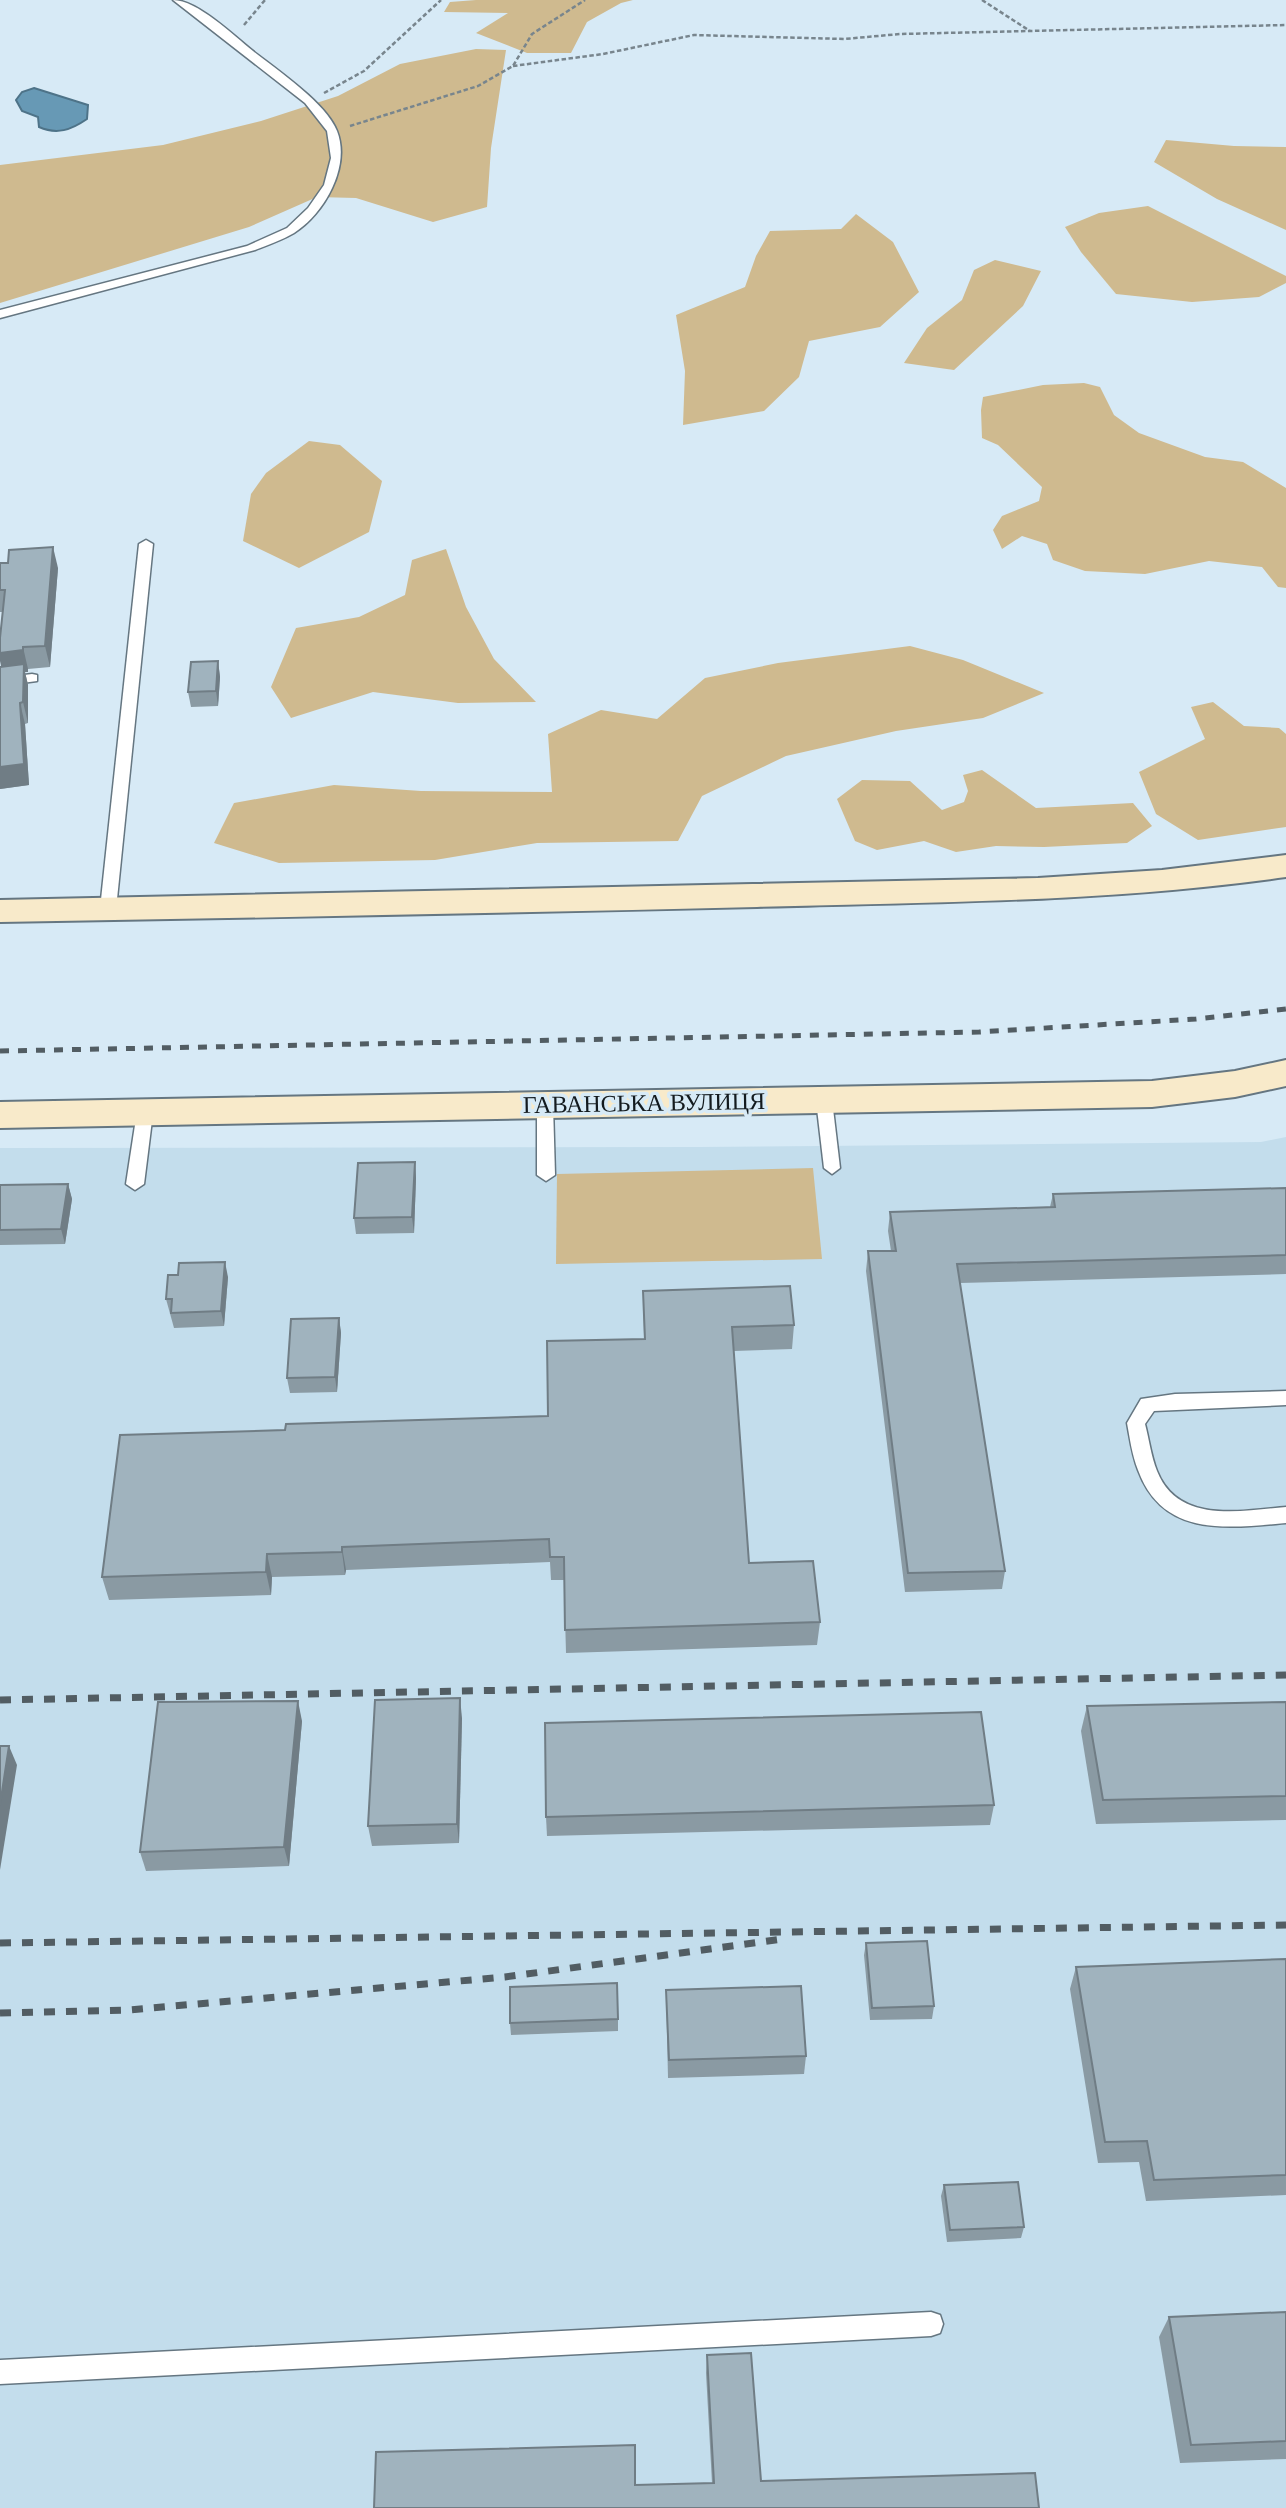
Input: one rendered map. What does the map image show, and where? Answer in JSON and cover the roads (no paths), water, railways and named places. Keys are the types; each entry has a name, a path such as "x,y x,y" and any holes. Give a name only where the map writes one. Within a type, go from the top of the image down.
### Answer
{"main road":[{"path":"0,911 634,899 1076,887 1212,878 1286,866"},
{"name":"ГАВАНСЬКА ВУЛИЦЯ","path":"0,1115 1152,1094 1235,1084 1286,1073"}],"lane":[{"path":"0,314 251,248 291,230 312,210 329,185 336,158 332,131 309,101 178,0"},
{"path":"108,909 146,544"},
{"path":"0,682 32,678"},
{"path":"824,1100 832,1168"},
{"path":"545,1105 546,1175"},
{"path":"135,1184 145,1112"},
{"path":"1286,1398 1148,1404 1136,1423 1149,1475 1164,1503 1196,1518 1286,1515"},
{"path":"0,2372 931,2324"}],"water":[{"path":"34,88 88,105 87,119 64,130 52,131 39,127 38,117 22,111 16,100 22,92"}],"railway":[{"path":"0,1051 979,1032 1196,1019 1286,1009"},
{"path":"0,1700 1286,1675"},
{"path":"0,1943 1286,1925"},
{"path":"0,2013 128,2010 505,1977 783,1939"}]}
